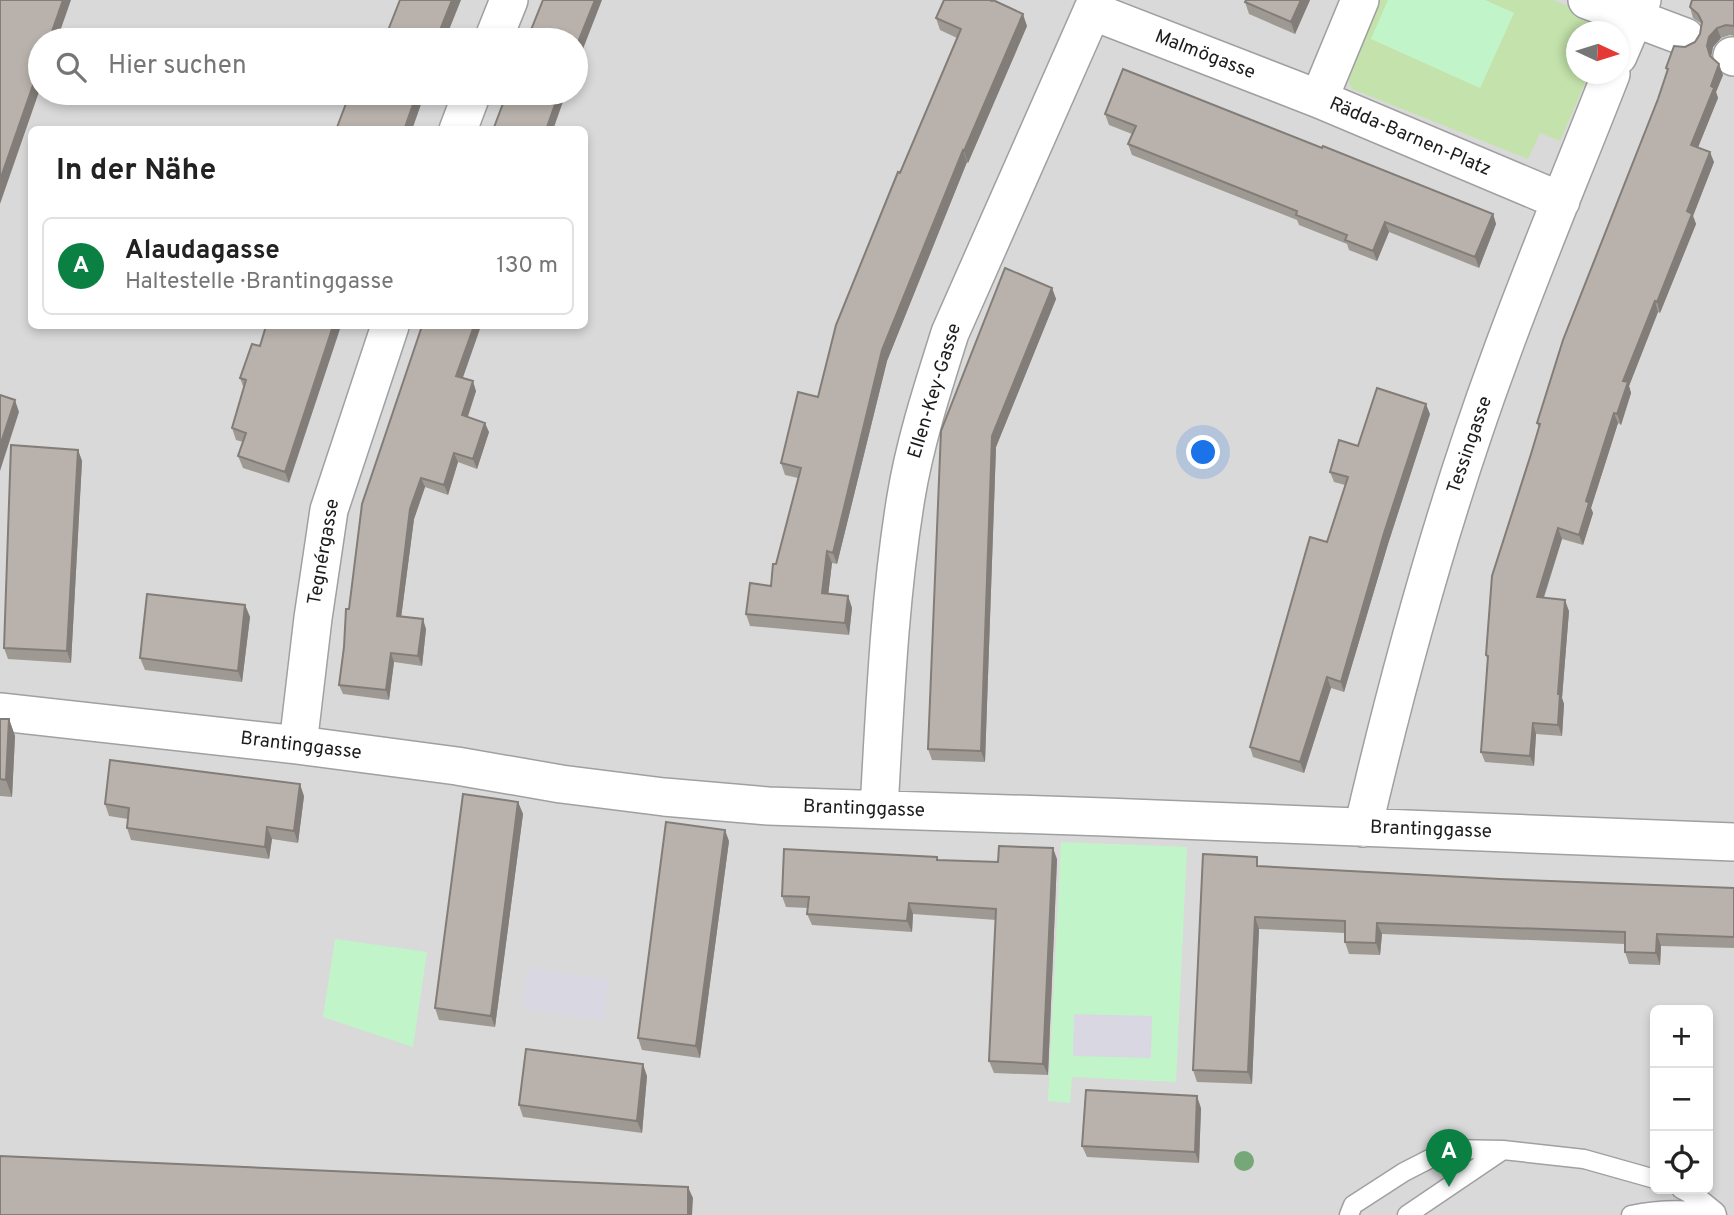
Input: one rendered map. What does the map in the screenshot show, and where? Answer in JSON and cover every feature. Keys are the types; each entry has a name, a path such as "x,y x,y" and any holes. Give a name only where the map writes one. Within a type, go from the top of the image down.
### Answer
{"street":[{"path":"498,28 509,0"},
{"name":"Rädda-Barnen-Platz","path":"1360,0 1319,99 1561,201"},
{"path":"1587,0 1638,9 1685,37"},
{"name":"Malmögasse","path":"1094,5 1319,99"},
{"name":"Ellen-Key-Gasse","path":"879,809 904,506 934,383 950,333 1094,5"},
{"path":"1629,31 1638,9"},
{"name":"Tessingasse","path":"1363,828 1391,712 1446,518 1499,360 1607,84"},
{"path":"460,126 467,105"},
{"name":"Tegnérgasse","path":"298,746 329,510 389,329"},
{"name":"Brantinggasse","path":"0,712 457,766 664,797 768,806 1734,842"}],"lane":[{"path":"1349,1215 1353,1205 1404,1172 1449,1149 1503,1150 1584,1159 1650,1178"},
{"path":"1407,1215 1503,1150"},
{"path":"1690,1194 1718,1215"},
{"path":"1631,1215 1676,1209 1698,1210 1718,1215"}],"shaded area":[{"path":"0,0 1734,0 1734,1215 0,1215"},
{"path":"527,968 609,979 604,1020 522,1009"},
{"path":"1074,1014 1152,1016 1151,1058 1073,1056"}],"green space":[{"path":"1375,0 1553,0 1598,21 1566,21 1566,84 1585,84 1560,141 1540,133 1528,159 1352,89 1348,72"},
{"path":"1388,0 1485,0 1514,13 1480,88 1371,39"},
{"path":"1061,842 1187,847 1176,1082 1072,1077 1070,1103 1048,1101"},
{"path":"335,939 427,952 413,1047 323,1017"}],"building":[{"path":"0,0 63,0 53,28 28,28 28,100 0,180"},
{"path":"400,0 452,0 441,28 389,28"},
{"path":"543,0 595,0 584,28 532,28"},
{"path":"944,0 993,0 1023,14 963,150 882,350 833,553 827,551 822,593 848,596 845,623 746,614 750,583 771,586 773,564 776,564 801,468 781,463 798,392 818,397 836,325 898,172 900,173 961,29 936,18"},
{"path":"1301,0 1291,22 1245,2"},
{"path":"1692,0 1734,0 1734,26 1717,28 1709,37 1707,46 1710,56 1719,64 1711,86 1714,88 1691,145 1710,152 1687,211 1692,214 1623,381 1628,382 1604,444 1586,501 1589,503 1579,535 1558,528 1537,597 1565,600 1558,725 1533,723 1530,756 1481,752 1492,576 1531,454 1540,424 1537,423 1563,340 1658,99 1674,46 1685,47 1695,42 1700,34 1702,22 1690,7"},
{"path":"1123,69 1493,214 1475,257 1385,222 1373,251 1345,240 1347,235 1296,215 1297,211 1128,144 1136,126 1105,114"},
{"path":"345,105 413,105 405,126 338,126"},
{"path":"502,105 555,105 547,126 495,126"},
{"path":"1005,268 1052,288 992,436 981,751 928,749 941,431"},
{"path":"265,329 332,329 285,472 238,456 246,433 232,428 246,380 240,378 252,344 260,346"},
{"path":"421,329 473,329 456,376 473,381 462,415 485,423 473,459 454,453 444,485 421,478 410,509 397,616 423,619 418,656 391,653 386,690 339,685 346,609 349,609 362,504"},
{"path":"1377,388 1426,404 1384,533 1341,682 1327,677 1300,762 1250,747 1310,537 1327,542 1348,477 1330,472 1339,440 1358,446"},
{"path":"0,395 15,400 0,446"},
{"path":"11,445 78,450 67,651 4,648"},
{"path":"147,594 245,605 238,671 140,658"},
{"path":"0,719 9,719 6,780 0,779"},
{"path":"110,760 300,784 294,831 267,827 265,847 127,828 129,808 105,804"},
{"path":"463,794 518,802 491,1016 435,1008"},
{"path":"666,822 725,830 696,1046 638,1038"},
{"path":"999,846 1053,848 1043,1064 989,1061 996,909 909,903 907,921 807,914 809,897 782,896 784,849 998,862"},
{"path":"1203,854 1257,857 1257,866 1734,888 1734,937 1657,934 1656,953 1625,952 1625,932 1377,923 1376,943 1345,942 1345,921 1255,917 1248,1072 1193,1070"},
{"path":"526,1049 643,1064 637,1121 519,1105"},
{"path":"1086,1090 1197,1096 1195,1152 1082,1146"},
{"path":"0,1156 688,1187 688,1215 0,1215"}],"place":[{"name":"Alaudagasse","path":"1449,1187"}]}
